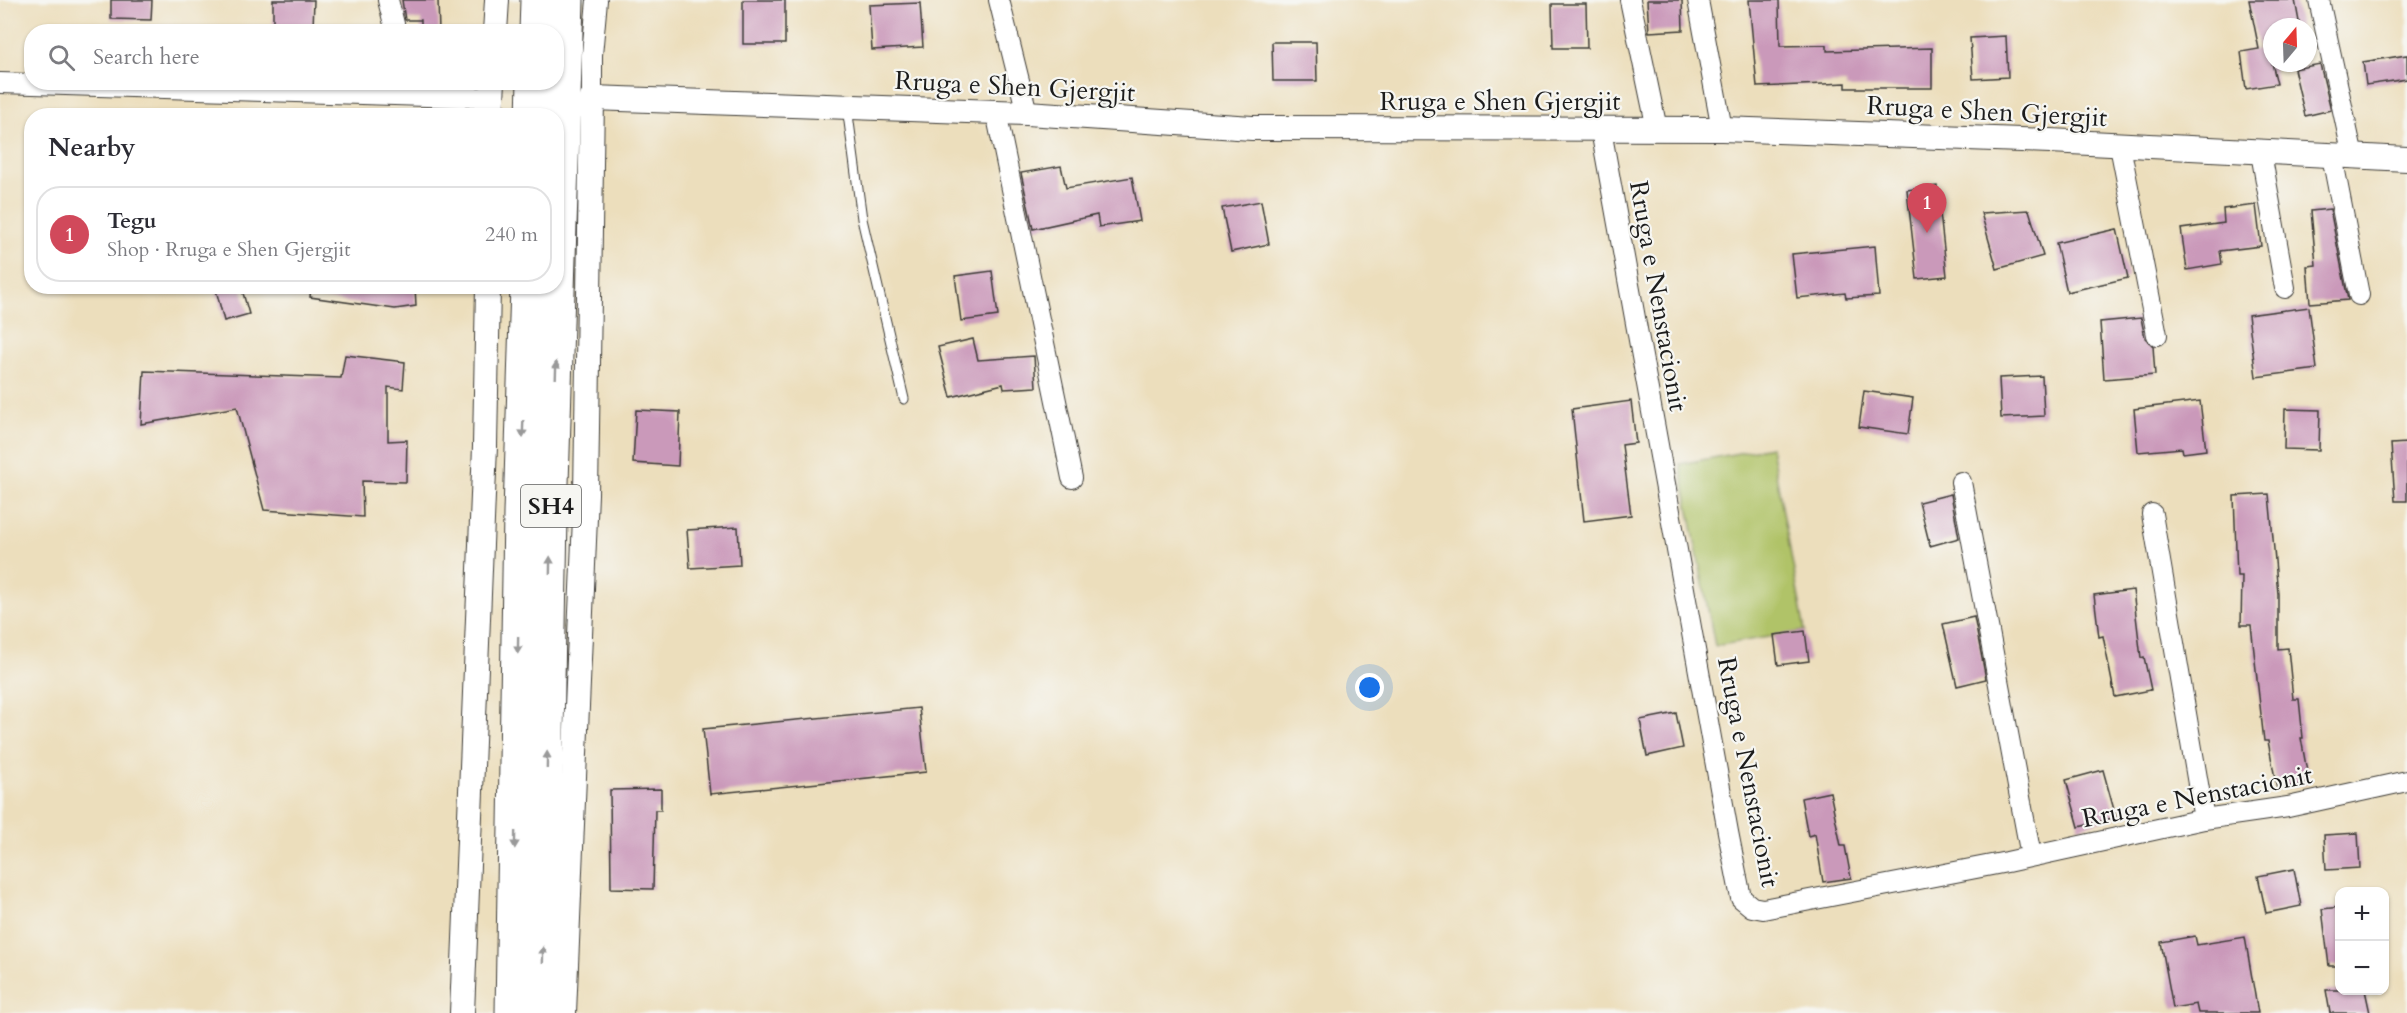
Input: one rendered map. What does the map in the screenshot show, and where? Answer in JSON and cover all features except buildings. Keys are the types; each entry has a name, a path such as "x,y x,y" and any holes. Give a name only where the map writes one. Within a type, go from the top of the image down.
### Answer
{"highway":[{"path":"536,24 537,0"},
{"name":"SH4","path":"564,108 567,0"},
{"path":"533,108 534,90"},
{"name":"SH4","path":"512,1013 520,513 527,294"},
{"name":"SH4","path":"543,1013 551,528 558,294"}],"street":[{"path":"388,0 394,24"},
{"path":"495,24 496,0"},
{"path":"564,1013 586,494 592,55 597,0"},
{"path":"999,0 1027,113"},
{"path":"1630,0 1657,129"},
{"path":"1698,0 1722,129"},
{"path":"2319,0 2343,156 2359,295"},
{"path":"0,83 24,83"},
{"path":"418,90 468,98 492,99"},
{"name":"Rruga e Shen Gjergjit","path":"592,98 1027,113 1251,128 1722,129 2050,141 2407,159"},
{"path":"996,112 1072,478"},
{"name":"Rruga e Nenstacionit","path":"1601,130 1741,897 1752,907 1763,909 2204,819 2288,807 2407,781"},
{"path":"2120,146 2157,335"},
{"path":"2261,153 2286,288"},
{"path":"462,1013 485,446 488,294"},
{"path":"1961,482 2031,856"},
{"path":"2152,514 2204,819"}],"lane":[{"path":"847,107 862,219 904,399"}],"green space":[{"path":"1771,447 1805,631 1715,646 1680,464"}],"place":[{"name":"Tegu","path":"1927,233"}]}
